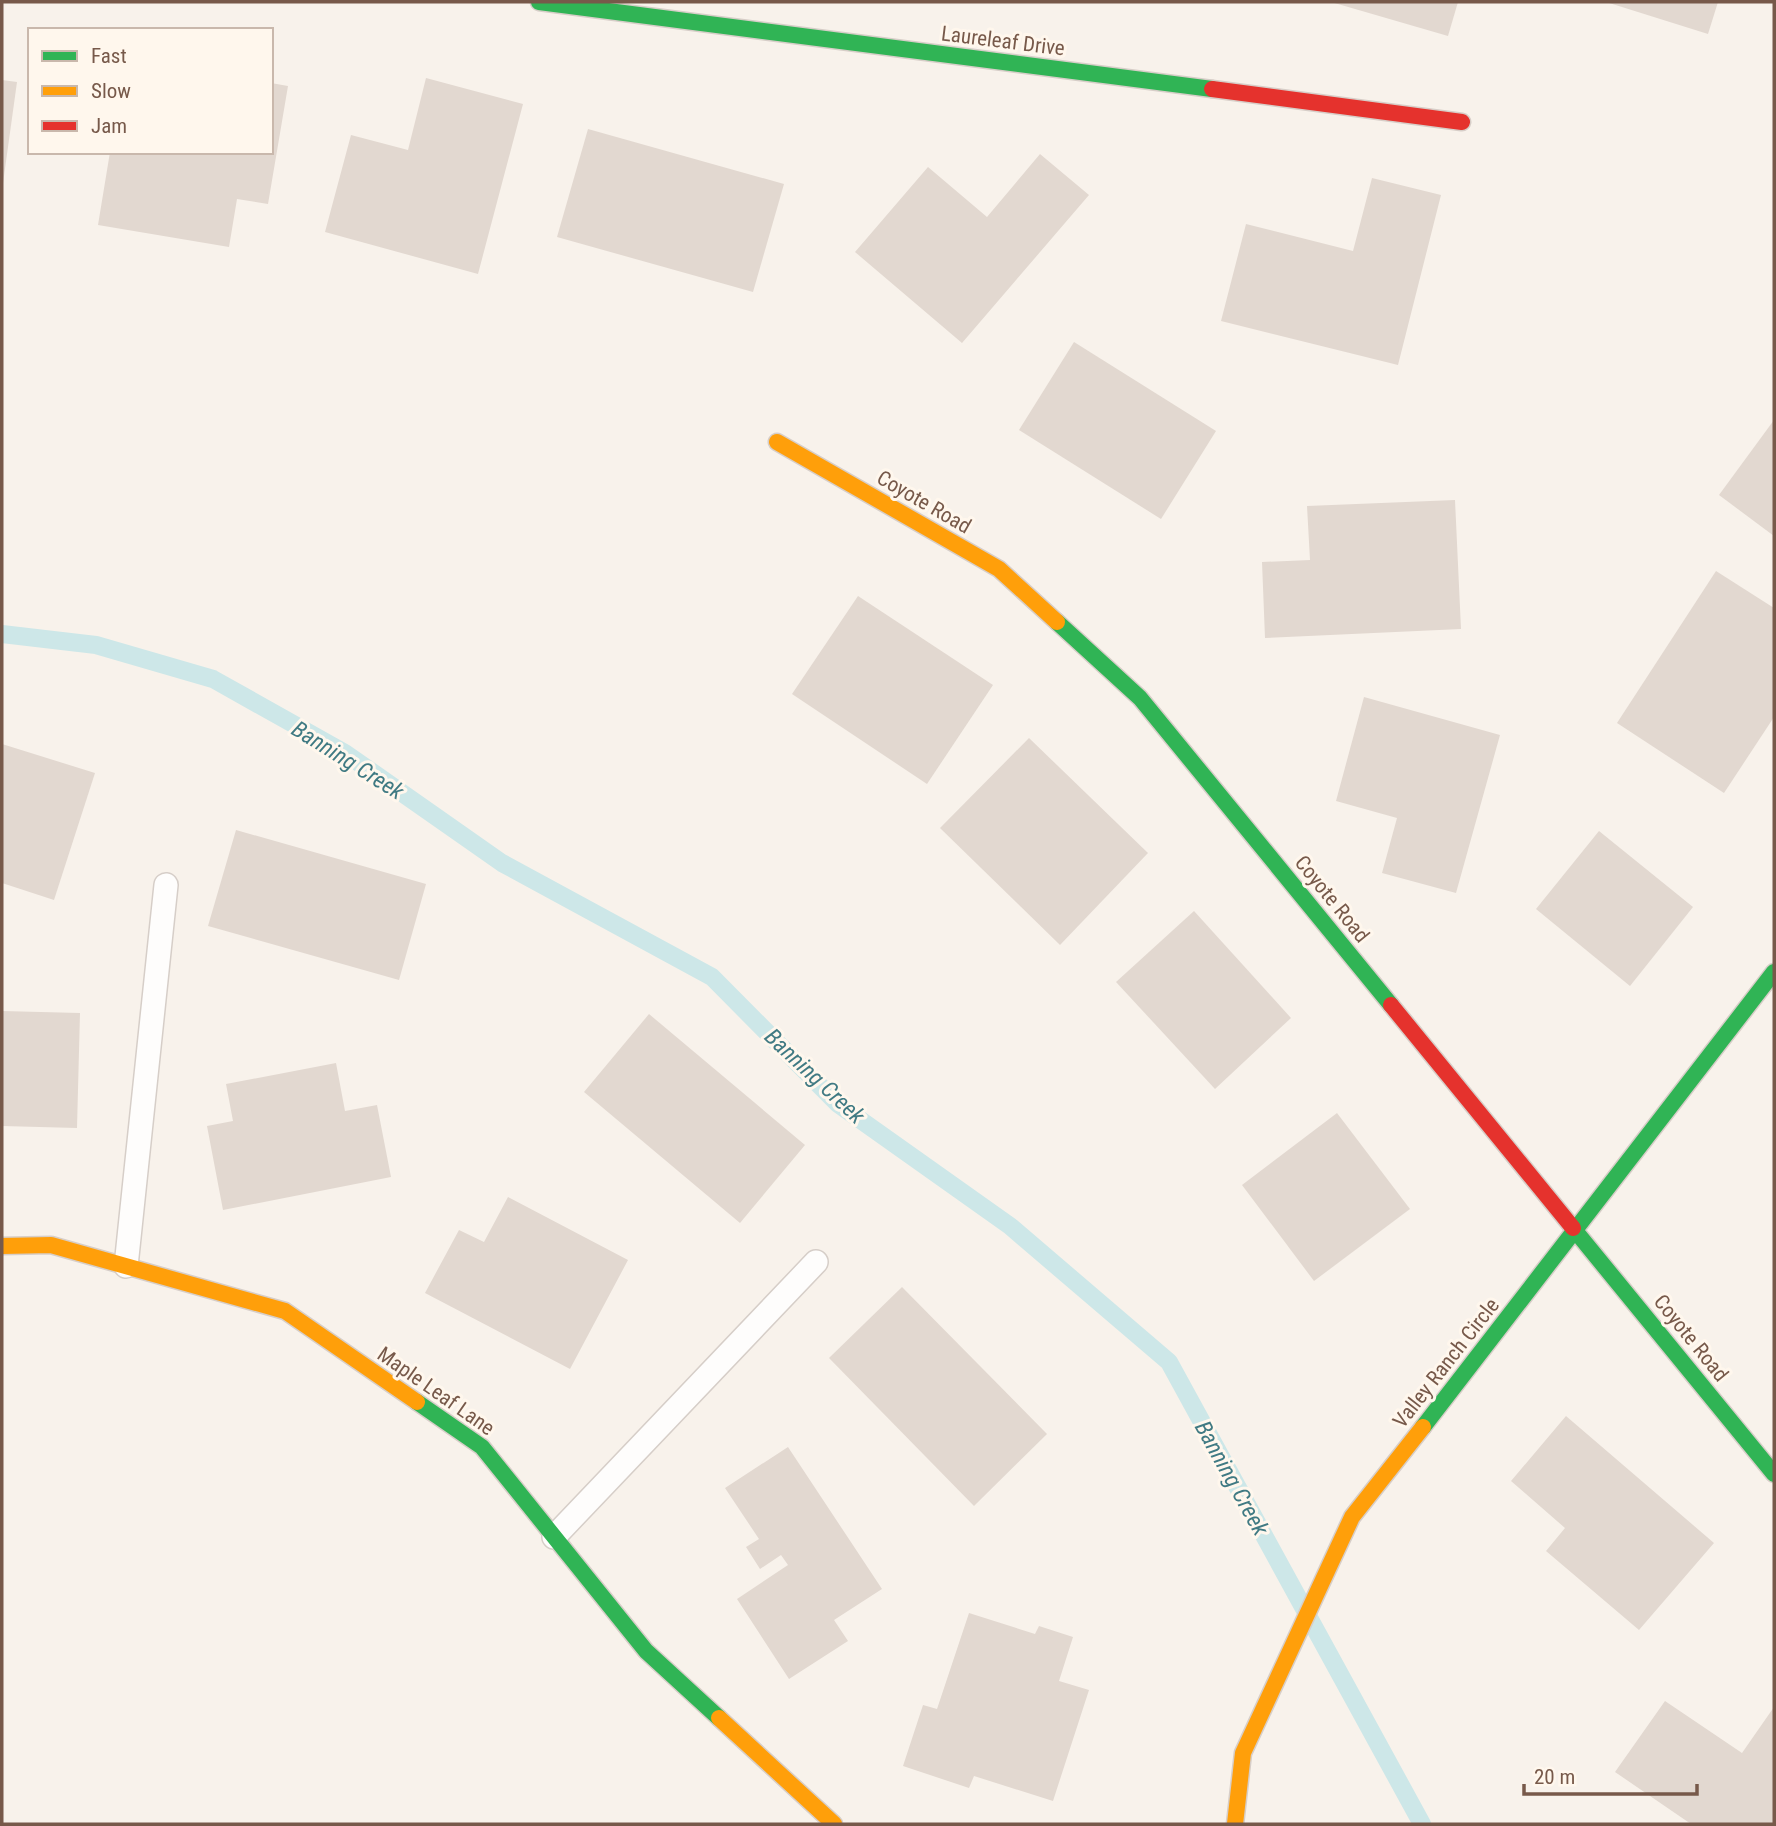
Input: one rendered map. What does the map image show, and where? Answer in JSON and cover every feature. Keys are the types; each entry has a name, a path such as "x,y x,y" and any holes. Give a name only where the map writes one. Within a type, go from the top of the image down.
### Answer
{"street":[{"name":"Laureleaf Drive","path":"539,2 1462,122"},
{"name":"Coyote Road","path":"777,442 999,569 1140,698 1774,1474"},
{"name":"Valley Ranch Circle","path":"1235,1824 1243,1753 1352,1517 1774,972"},
{"name":"Maple Leaf Lane","path":"2,1246 51,1245 285,1311 482,1447 646,1651 834,1824"}],"lane":[{"path":"126,1266 166,885"},
{"path":"554,1537 816,1262"}],"building":[{"path":"1331,2 1458,2 1448,36"},
{"path":"1606,2 1718,2 1708,34"},
{"path":"426,78 523,104 478,274 325,232 351,135 408,150"},
{"path":"2,80 17,82 3,183 2,183"},
{"path":"273,83 288,86 268,204 237,199 229,247 98,225 110,154 273,154"},
{"path":"588,129 784,184 753,292 557,237"},
{"path":"1040,154 1089,195 962,343 855,252 928,167 987,217"},
{"path":"1372,178 1441,195 1398,365 1221,321 1246,224 1353,251"},
{"path":"1074,342 1216,431 1161,519 1019,430"},
{"path":"1774,420 1774,536 1719,495"},
{"path":"1455,500 1461,629 1265,638 1262,562 1310,560 1307,506"},
{"path":"1716,571 1774,608 1774,717 1724,793 1617,723"},
{"path":"858,596 993,685 927,784 792,694"},
{"path":"1364,697 1500,735 1456,893 1382,873 1397,818 1336,801"},
{"path":"1029,738 1148,853 1060,945 940,828"},
{"path":"2,744 95,773 54,900 2,883"},
{"path":"236,830 426,884 399,980 208,926"},
{"path":"1599,831 1693,907 1630,986 1536,909"},
{"path":"1194,911 1291,1018 1215,1089 1116,982"},
{"path":"2,1011 80,1013 77,1128 2,1126"},
{"path":"649,1014 805,1145 740,1223 584,1092"},
{"path":"336,1063 345,1111 377,1105 391,1177 223,1210 207,1126 233,1121 226,1084"},
{"path":"1337,1113 1410,1209 1314,1281 1242,1185"},
{"path":"508,1197 628,1260 570,1369 425,1293 459,1230 484,1242"},
{"path":"902,1287 1047,1434 974,1506 829,1358"},
{"path":"1566,1416 1714,1543 1639,1630 1546,1551 1565,1528 1511,1481"},
{"path":"788,1447 882,1589 834,1620 848,1641 789,1679 737,1599 788,1565 781,1555 760,1569 746,1547 759,1539 725,1488"},
{"path":"969,1613 1035,1634 1039,1626 1073,1637 1059,1681 1089,1690 1053,1801 974,1776 969,1788 903,1766 923,1705 937,1709"},
{"path":"1665,1701 1742,1753 1774,1707 1774,1824 1691,1824 1615,1772"}],"waterway":[{"name":"Banning Creek","path":"2,634 96,645 213,679 345,753 502,863 712,977 838,1104 1010,1226 1169,1362 1422,1824"}],"traffic: fast":[{"path":"539,2 1212,89"},
{"path":"1057,622 1140,698 1391,1005"},
{"path":"1423,1427 1774,972"},
{"path":"1573,1228 1774,1474"},
{"path":"417,1402 482,1447 646,1651 719,1718"}],"traffic: slow":[{"path":"777,442 999,569 1057,622"},
{"path":"2,1246 51,1245 285,1311 417,1402"},
{"path":"1235,1824 1243,1753 1352,1517 1423,1427"},
{"path":"719,1718 834,1824"}],"traffic: jam":[{"path":"1212,89 1462,122"},
{"path":"1391,1005 1573,1228"}]}
